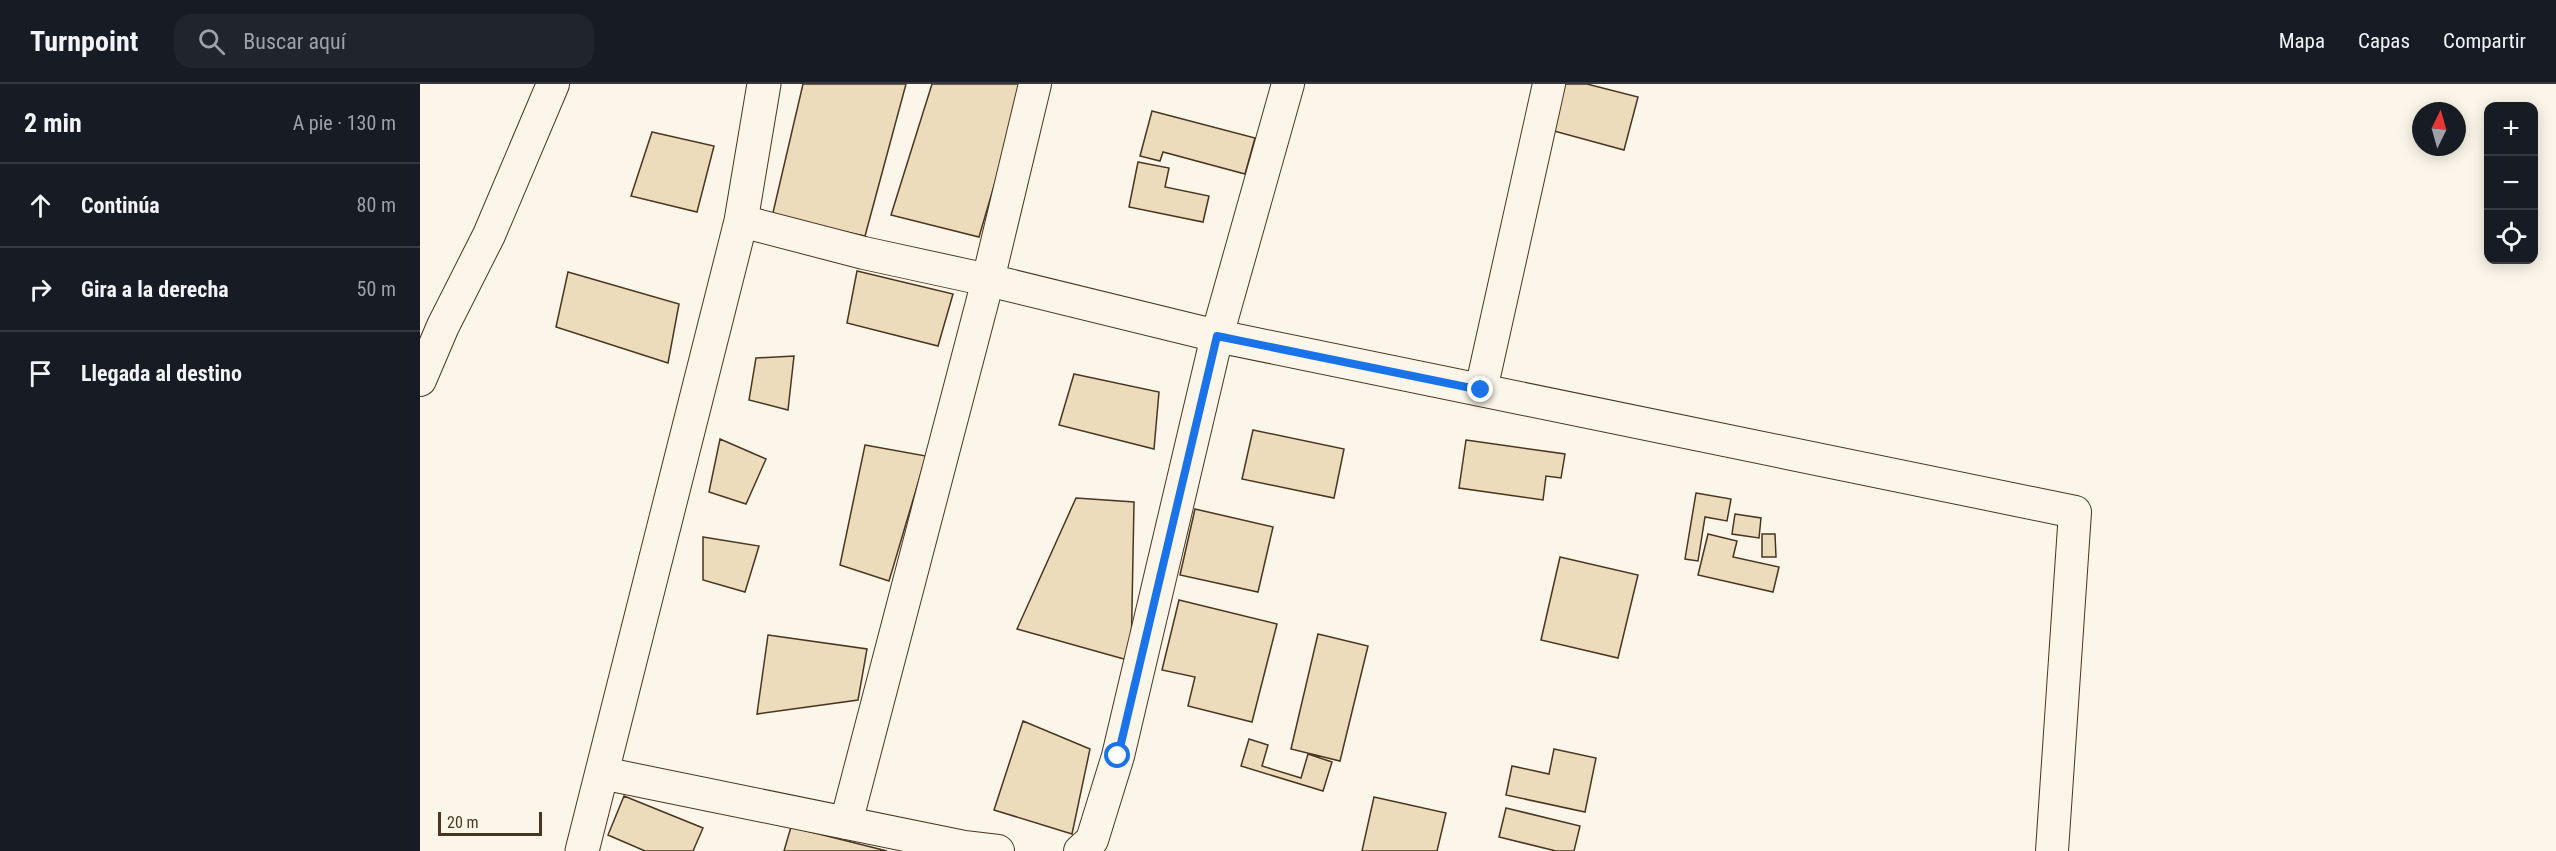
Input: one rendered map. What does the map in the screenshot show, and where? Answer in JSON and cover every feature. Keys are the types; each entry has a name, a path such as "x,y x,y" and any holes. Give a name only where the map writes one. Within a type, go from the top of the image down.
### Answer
{"street":[{"path":"420,380 432,321 489,235 554,84"},
{"path":"582,851 741,221 764,84"},
{"path":"846,823 988,280 1035,84"},
{"path":"1080,851 1092,840 1118,756 1217,336 1288,84"},
{"path":"1481,390 1549,84"},
{"path":"741,221 864,253 988,280 1217,336 2075,512 2052,851"},
{"path":"602,773 964,847 998,851"}],"building":[{"path":"803,84 906,84 865,236 772,217"},
{"path":"932,84 1019,84 1023,87 979,237 891,215"},
{"path":"1555,84 1587,84 1638,97 1624,150 1543,128"},
{"path":"1152,111 1255,138 1245,174 1163,152 1160,161 1140,156"},
{"path":"652,132 714,146 697,212 631,196"},
{"path":"1138,162 1169,168 1165,187 1209,196 1203,222 1129,207"},
{"path":"857,271 953,294 938,346 847,323"},
{"path":"568,272 679,304 668,363 556,327"},
{"path":"794,356 788,410 749,400 756,358"},
{"path":"1074,374 1159,392 1154,449 1059,425"},
{"path":"1253,430 1344,449 1334,498 1242,479"},
{"path":"720,439 766,459 746,504 709,492"},
{"path":"1466,440 1565,454 1561,478 1546,476 1543,500 1459,488"},
{"path":"865,445 926,456 889,581 840,565"},
{"path":"1696,493 1731,499 1727,521 1705,517 1698,561 1685,559"},
{"path":"1076,498 1134,502 1131,661 1017,629"},
{"path":"1195,509 1273,527 1258,592 1180,575"},
{"path":"1735,514 1761,518 1759,538 1732,534"},
{"path":"1708,534 1737,541 1733,557 1779,567 1773,592 1698,575"},
{"path":"1762,534 1775,534 1776,557 1762,557"},
{"path":"703,537 759,546 745,592 703,580"},
{"path":"1560,557 1638,575 1618,658 1541,640"},
{"path":"1179,600 1277,624 1252,722 1188,706 1195,677 1162,670"},
{"path":"1318,634 1368,646 1340,761 1291,749"},
{"path":"768,635 867,649 858,700 757,714"},
{"path":"1023,721 1090,749 1072,834 994,810"},
{"path":"1249,739 1268,745 1262,766 1301,778 1308,754 1332,762 1323,791 1241,766"},
{"path":"1554,749 1596,758 1585,812 1506,795 1512,766 1549,774"},
{"path":"624,796 703,828 693,851 645,851 608,835"},
{"path":"1374,797 1446,813 1437,851 1362,851"},
{"path":"1506,808 1580,826 1574,851 1556,851 1499,837"},
{"path":"791,827 887,851 784,851"}],"route":[{"path":"1118,756 1217,336 1481,390"}]}
